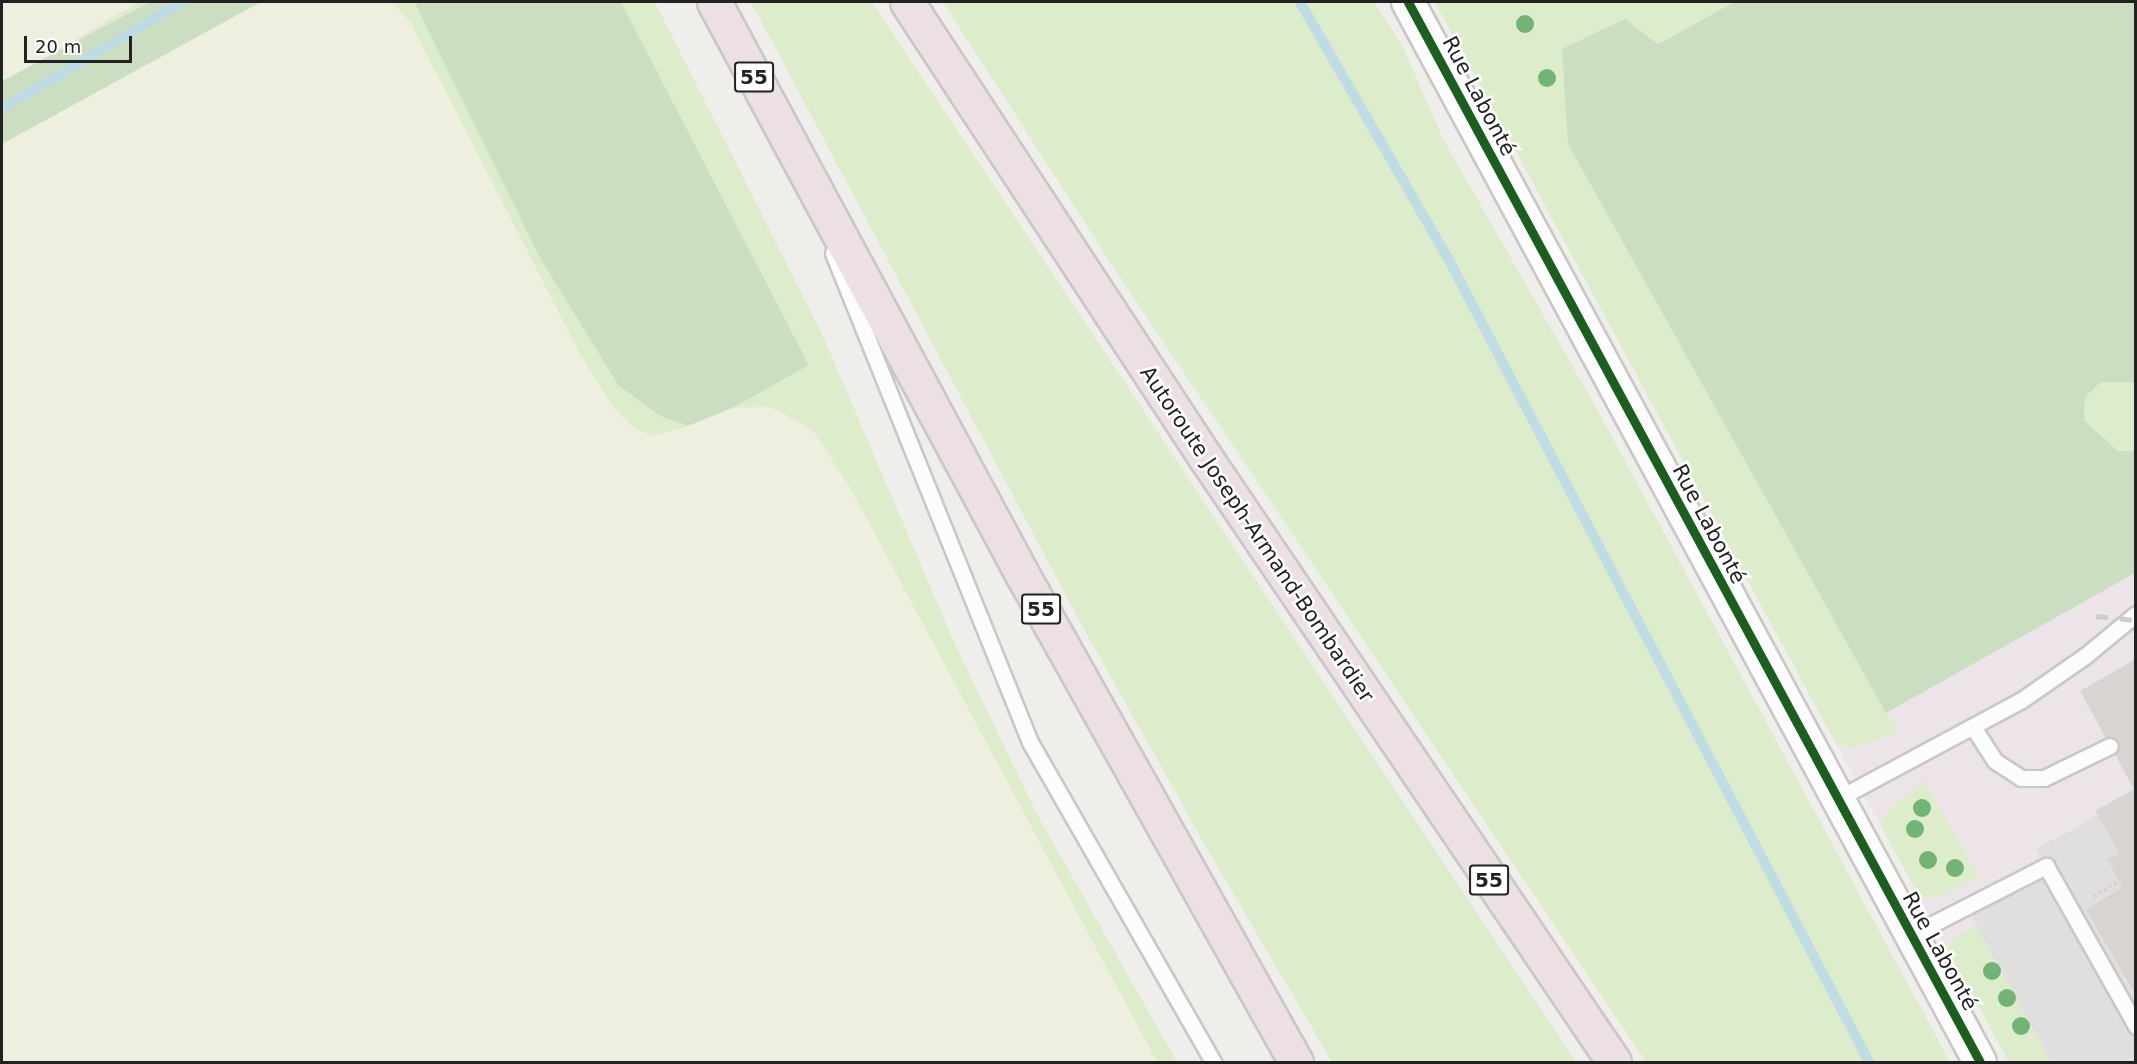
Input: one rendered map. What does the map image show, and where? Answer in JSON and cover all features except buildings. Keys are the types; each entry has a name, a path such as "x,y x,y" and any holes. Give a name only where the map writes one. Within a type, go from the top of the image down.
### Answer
{"highway":[{"name":"55","path":"714,2 793,152 1137,784 1296,1062"},
{"name":"Autoroute Joseph-Armand-Bombardier","path":"907,2 1252,527 1614,1062"}],"street":[{"name":"Rue Labonté","path":"1408,2 1980,1062"}],"lane":[{"path":"793,152 1030,742 1213,1062"},
{"path":"1837,799 2020,701 2075,663 2136,614"},
{"path":"1973,727 1995,761 2021,778 2034,780 2110,746"},
{"path":"1911,935 2046,866 2136,1026"}],"shaded area":[{"path":"2135,573 2135,1062 2009,1062 1835,742 1850,749 1899,732 1886,713"},
{"path":"2098,815 2120,854 2107,860 2122,887 2086,910 2135,996 2135,1062 2051,1062 1966,907 2046,866 2036,849"}],"green space":[{"path":"2,2 138,2 2,81"},
{"path":"138,2 150,2 43,59"},
{"path":"150,2 261,2 2,144 2,81"},
{"path":"261,2 392,2 410,22 579,352 653,436 732,408 772,407 814,432 852,491 1157,1062 2,1062 2,144"},
{"path":"392,2 414,2 539,256 618,385 660,416 688,426 653,436 633,427 613,407 579,352 410,22"},
{"path":"414,2 621,2 809,365 732,408 688,426 660,416 618,385 539,256"},
{"path":"621,2 655,2 823,336 955,644 1038,816 1177,1062 1157,1062 852,491 814,432 772,407 732,408 809,364"},
{"path":"751,2 872,2 1576,1062 1332,1062 1209,852 1079,620"},
{"path":"943,2 1374,2 1403,47 1443,139 1598,411 1950,1062 1646,1062 1114,268"},
{"path":"1435,2 1734,2 1657,44 1568,144 1899,732 1850,749 1835,742"},
{"path":"1734,2 2135,2 2135,382 2101,382 2085,397 2084,420 2118,451 2135,451 2135,573 1886,713 1568,144 1562,49 1625,19 1658,44"},
{"path":"2101,382 2135,382 2135,451 2118,451 2084,420 2085,397"},
{"path":"1924,782 1980,877 1936,899 1919,896 1880,824 1891,806"},
{"path":"1977,927 2051,1062 2009,1062 1947,950 1951,939"}],"waterway":[{"path":"2,109 182,2"},
{"path":"1300,2 1451,264 1869,1062"}],"railway":[{"path":"2096,616 2136,620"}],"cycle path":[{"path":"1408,2 1980,1062"}]}
